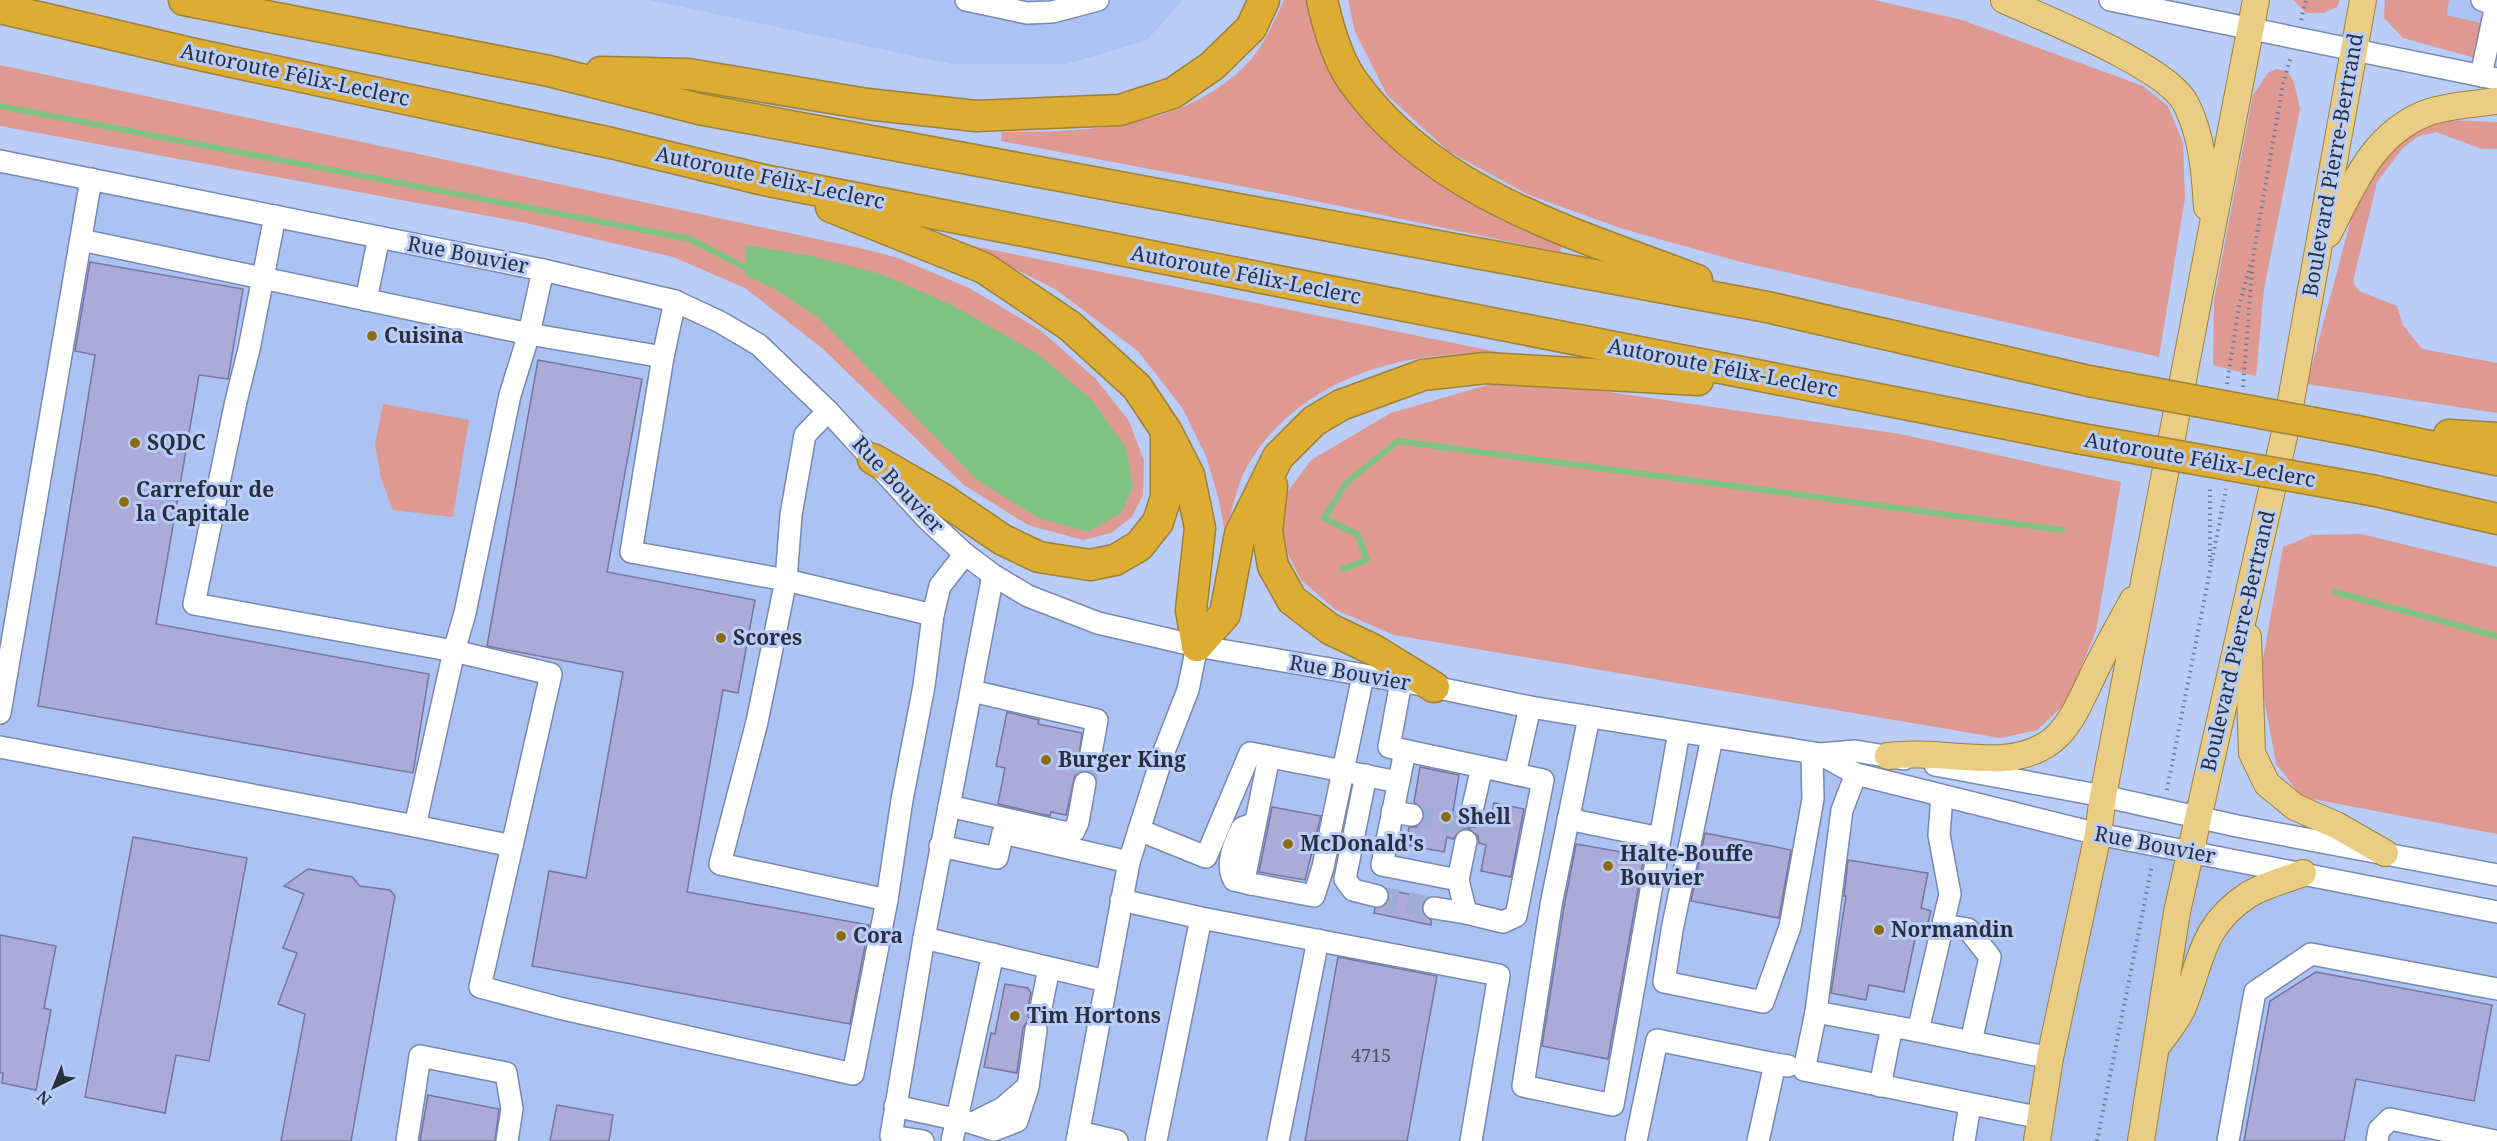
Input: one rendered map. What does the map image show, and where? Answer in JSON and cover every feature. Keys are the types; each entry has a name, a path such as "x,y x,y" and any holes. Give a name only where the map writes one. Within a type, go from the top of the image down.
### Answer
{"highway":[{"path":"184,0 549,71 699,110 1767,307 2089,381 2497,460"},
{"path":"549,71 688,74 867,104 976,116 1120,110 1173,93 1212,66 1251,28 1264,0"},
{"path":"1322,0 1328,28 1351,79 1378,113 1411,144 1464,182 1519,212 1767,307"},
{"name":"Autoroute Félix-Leclerc","path":"0,8 195,54 611,143 764,180 2077,438 2376,491 2497,519"},
{"path":"0,26 195,54"},
{"path":"764,180 984,268 1070,326 1137,387 1167,432 1189,475 1200,528 1191,610 1197,646"},
{"path":"1197,646 1225,614 1240,534 1278,457 1314,421 1341,405 1423,375 1496,369 1641,376 1844,392"},
{"path":"873,459 941,498 1003,540 1030,553 1064,563 1090,565 1115,560 1139,546 1158,522 1166,497 1167,432"},
{"path":"2367,433 2497,438"},
{"path":"1278,457 1269,502 1267,532 1273,566 1283,587 1292,600 1330,629 1374,650 1434,687"}],"main road":[{"path":"2004,0 2141,65 2161,77 2186,103 2205,163 2209,247"},
{"path":"2039,1130 2050,1058 2098,834 2103,796 2256,0"},
{"name":"Boulevard Pierre-Bertrand","path":"2141,1141 2177,912 2287,423 2362,0"},
{"path":"2317,256 2364,165 2389,133 2425,113 2497,101"},
{"path":"1888,756 1911,753 2001,758 2034,750 2052,741 2067,726 2081,703 2093,674 2146,576"},
{"path":"2247,601 2252,753 2267,784 2295,807 2336,825 2385,853"},
{"path":"2157,1047 2182,1010 2201,951 2210,932 2221,918 2249,895 2303,873"}],"street":[{"path":"966,0 1027,13 1052,12 1098,0"},
{"path":"2110,0 2489,77 2493,3"},
{"name":"Rue Bouvier","path":"0,161 543,270 675,301 720,322 759,345 828,411 929,521 965,554 993,575 1028,596 1089,620 1197,646 1712,738 1816,754 1855,751 1888,756 2103,796 2199,818 2497,875"},
{"path":"0,713 91,179"},
{"path":"275,216 194,604 454,651 551,674 480,987 559,1008 853,1074 887,900 902,800 924,686 933,615 940,586 965,554"},
{"path":"366,300 379,237"},
{"path":"81,240 529,334 663,357"},
{"path":"415,826 454,651 465,613 510,395 529,334 543,270"},
{"path":"675,301 663,357 631,552 786,580 933,615"},
{"path":"828,411 805,435 791,515 786,580 757,722 720,864 887,900"},
{"path":"923,1141 891,1136 940,846 993,575"},
{"path":"1117,1141 1078,1137 1129,862 1163,754 1188,690 1197,646"},
{"path":"1269,757 1255,824 1242,828 1234,843 1229,872 1234,880 1314,896 1323,867 1363,676"},
{"path":"1401,682 1397,749 1402,814 1382,865 1458,880"},
{"path":"972,691 1097,720 1091,753"},
{"path":"1515,774 1530,707"},
{"path":"1589,717 1551,905 1523,1086 1613,1105 1679,732"},
{"path":"1712,738 1672,930 1664,982 1762,1002 1790,927 1814,799 1816,754"},
{"path":"0,747 512,846"},
{"path":"1397,749 1543,780 1516,916 1503,922 1434,908"},
{"path":"1139,830 1206,857 1250,753 1398,782"},
{"name":"Rue Bouvier","path":"1816,754 1856,774 2098,834 2497,912"},
{"path":"1471,815 1482,767"},
{"path":"1804,1070 1816,1012 1842,810 1856,774"},
{"path":"1366,775 1345,879 1353,890 1377,896"},
{"path":"949,806 1068,832 1074,831 1078,822 1085,783"},
{"path":"1918,1031 1950,894 1939,835 1942,796"},
{"path":"1568,819 1660,838"},
{"path":"940,846 997,858 1003,833 1129,862"},
{"path":"1466,841 1458,880 1466,914"},
{"path":"1121,900 1201,918 1499,975 1471,1141"},
{"path":"1156,1141 1201,918"},
{"path":"1943,925 1968,929 1990,957 1971,1042"},
{"path":"924,938 1106,981"},
{"path":"1278,1141 1318,940"},
{"path":"952,1141 964,1121 993,954"},
{"path":"2228,1141 2255,992 2311,954 2497,989"},
{"path":"895,1106 994,1130 1017,1121 1028,1087 1049,968"},
{"path":"1816,1012 2050,1058"},
{"path":"1880,1086 1892,1026"},
{"path":"1635,1141 1657,1040 1970,1105 2039,1130"},
{"path":"406,1141 420,1056 506,1073 512,1109 507,1141"},
{"path":"1758,1141 1774,1064"},
{"path":"1964,1141 1970,1105"},
{"path":"2377,1141 2379,1130 2390,1119 2495,1141"}],"path":[{"path":"2303,12 2306,0"},
{"path":"2253,257 2287,70"},
{"path":"2167,790 2210,566"},
{"path":"2097,1141 2153,858"}],"shaded area":[{"path":"650,0 1183,0 1147,40 1067,64 951,64"},
{"path":"1284,0 1306,0 1314,29 1336,78 1564,241 1560,252 1282,194 1001,141 1002,132 1098,128 1161,115 1191,103 1219,88 1251,60 1267,35"},
{"path":"1348,0 1874,0 1962,20 2143,86 2168,106 2183,143 2185,198 2159,357 1741,262 1620,228 1529,195 1448,151 1387,95 1355,32"},
{"path":"2293,0 2340,0 2337,7 2323,13 2306,13"},
{"path":"2385,0 2449,0 2447,15 2481,23 2475,58 2403,38 2384,18"},
{"path":"2449,0 2497,0 2497,28 2447,15"},
{"path":"0,65 898,258 969,288 1040,330 1095,378 1129,421 1144,461 1143,495 1132,517 1111,533 1083,540 1028,525 964,485 823,349 745,288 673,257 526,223 0,126"},
{"path":"2276,69 2287,71 2294,82 2300,109 2264,289 2256,376 2213,365 2214,301 2253,95 2268,73"},
{"path":"2423,119 2497,122 2497,149 2482,149 2436,132 2417,137 2402,149 2377,182 2353,282 2359,291 2397,306 2403,325 2422,349 2497,363 2497,413 2307,384 2361,182"},
{"path":"0,161 543,270 720,322 929,521 1063,611 1820,754 2098,834 2497,914 2497,1141 0,1141"},
{"path":"746,245 811,256 881,274 952,305 1038,354 1093,401 1126,448 1133,487 1121,513 1088,532 1039,518 977,480 820,319 775,289 745,275"},
{"path":"968,245 1498,352 1420,358 1394,363 1345,380 1322,392 1280,424 1263,443 1240,481 1225,534 1219,500 1206,456 1183,409 1138,351 1055,289"},
{"path":"1511,378 1900,434 2121,482 2096,631 2067,702 2037,730 2000,738 1394,635 1336,610 1301,580 1286,550 1281,518 1287,493 1311,460 1391,413"},
{"path":"383,404 469,420 453,517 393,510 381,478 375,445"},
{"path":"2361,534 2497,567 2497,834 2302,797 2276,764 2260,676 2283,547 2312,535"}],"building":[{"name":"Carrefour de la Capitale","path":"90,262 243,289 228,379 199,375 156,624 429,674 413,773 38,706 95,355 75,351"},
{"path":"538,360 642,379 607,572 755,600 738,693 723,690 687,892 869,925 850,1024 532,966 549,871 586,878 623,672 487,646"},
{"name":"Burger King","path":"1007,712 1039,720 1038,724 1082,733 1079,758 1083,763 1094,765 1092,773 1081,771 1075,775 1066,815 1051,812 1050,816 998,804 1005,768 996,766"},
{"name":"Shell","path":"1420,767 1459,775 1453,812 1459,813 1462,824 1468,827 1475,827 1484,818 1491,819 1494,803 1524,809 1511,877 1481,871 1486,845 1479,843 1478,836 1469,829 1461,829 1453,839 1447,837 1444,852 1406,845 1409,827 1417,827 1424,817 1424,810 1414,802"},
{"name":"McDonald's","path":"1272,807 1321,816 1305,880 1259,872"},
{"path":"1705,833 1791,850 1779,918 1691,901"},
{"path":"133,837 247,858 209,1061 176,1055 165,1113 85,1097"},
{"path":"1576,844 1644,856 1608,1059 1542,1046"},
{"name":"Normandin","path":"1848,860 1928,873 1921,908 1931,911 1926,931 1917,929 1904,992 1869,985 1866,1000 1831,993 1846,896 1844,896"},
{"path":"308,869 352,877 360,886 390,890 395,896 351,1141 281,1141 305,1014 278,1004 297,953 283,948 304,894 284,886"},
{"path":"1388,890 1427,898 1422,905 1422,912 1431,920 1431,925 1374,913 1375,908 1387,904"},
{"path":"0,935 56,946 44,1008 51,1010 36,1090 2,1083 3,1073 0,1073"},
{"path":"1338,957 1437,976 1407,1141 1305,1141"},
{"path":"2316,972 2492,1005 2474,1101 2356,1079 2344,1141 2244,1141 2270,1001"},
{"name":"Tim Hortons","path":"1005,984 1028,988 1031,993 1027,1011 1029,1019 1023,1028 1017,1073 984,1067 991,1033 995,1034"},
{"path":"428,1095 499,1109 495,1141 420,1141"},
{"path":"557,1105 613,1115 609,1141 550,1141"}],"waterway":[{"path":"0,106 690,239 750,270"},
{"path":"1343,569 1367,560 1358,535 1324,518 1346,483 1398,441 2062,530"},
{"path":"2335,592 2497,636"}],"tunnel":[{"path":"1085,783 1091,753"},
{"path":"1412,815 1470,825"},
{"path":"1377,896 1434,908"}],"place":[{"name":"Cuisina","path":"372,336"},
{"name":"SQDC","path":"135,443"},
{"name":"Carrefour de la Capitale","path":"124,502"},
{"name":"Scores","path":"721,638"},
{"name":"Burger King","path":"1046,760"},
{"name":"Shell","path":"1446,817"},
{"name":"McDonald's","path":"1288,844"},
{"name":"Halte-Bouffe Bouvier","path":"1608,866"},
{"name":"Normandin","path":"1879,930"},
{"name":"Cora","path":"841,936"},
{"name":"Tim Hortons","path":"1015,1016"}]}
